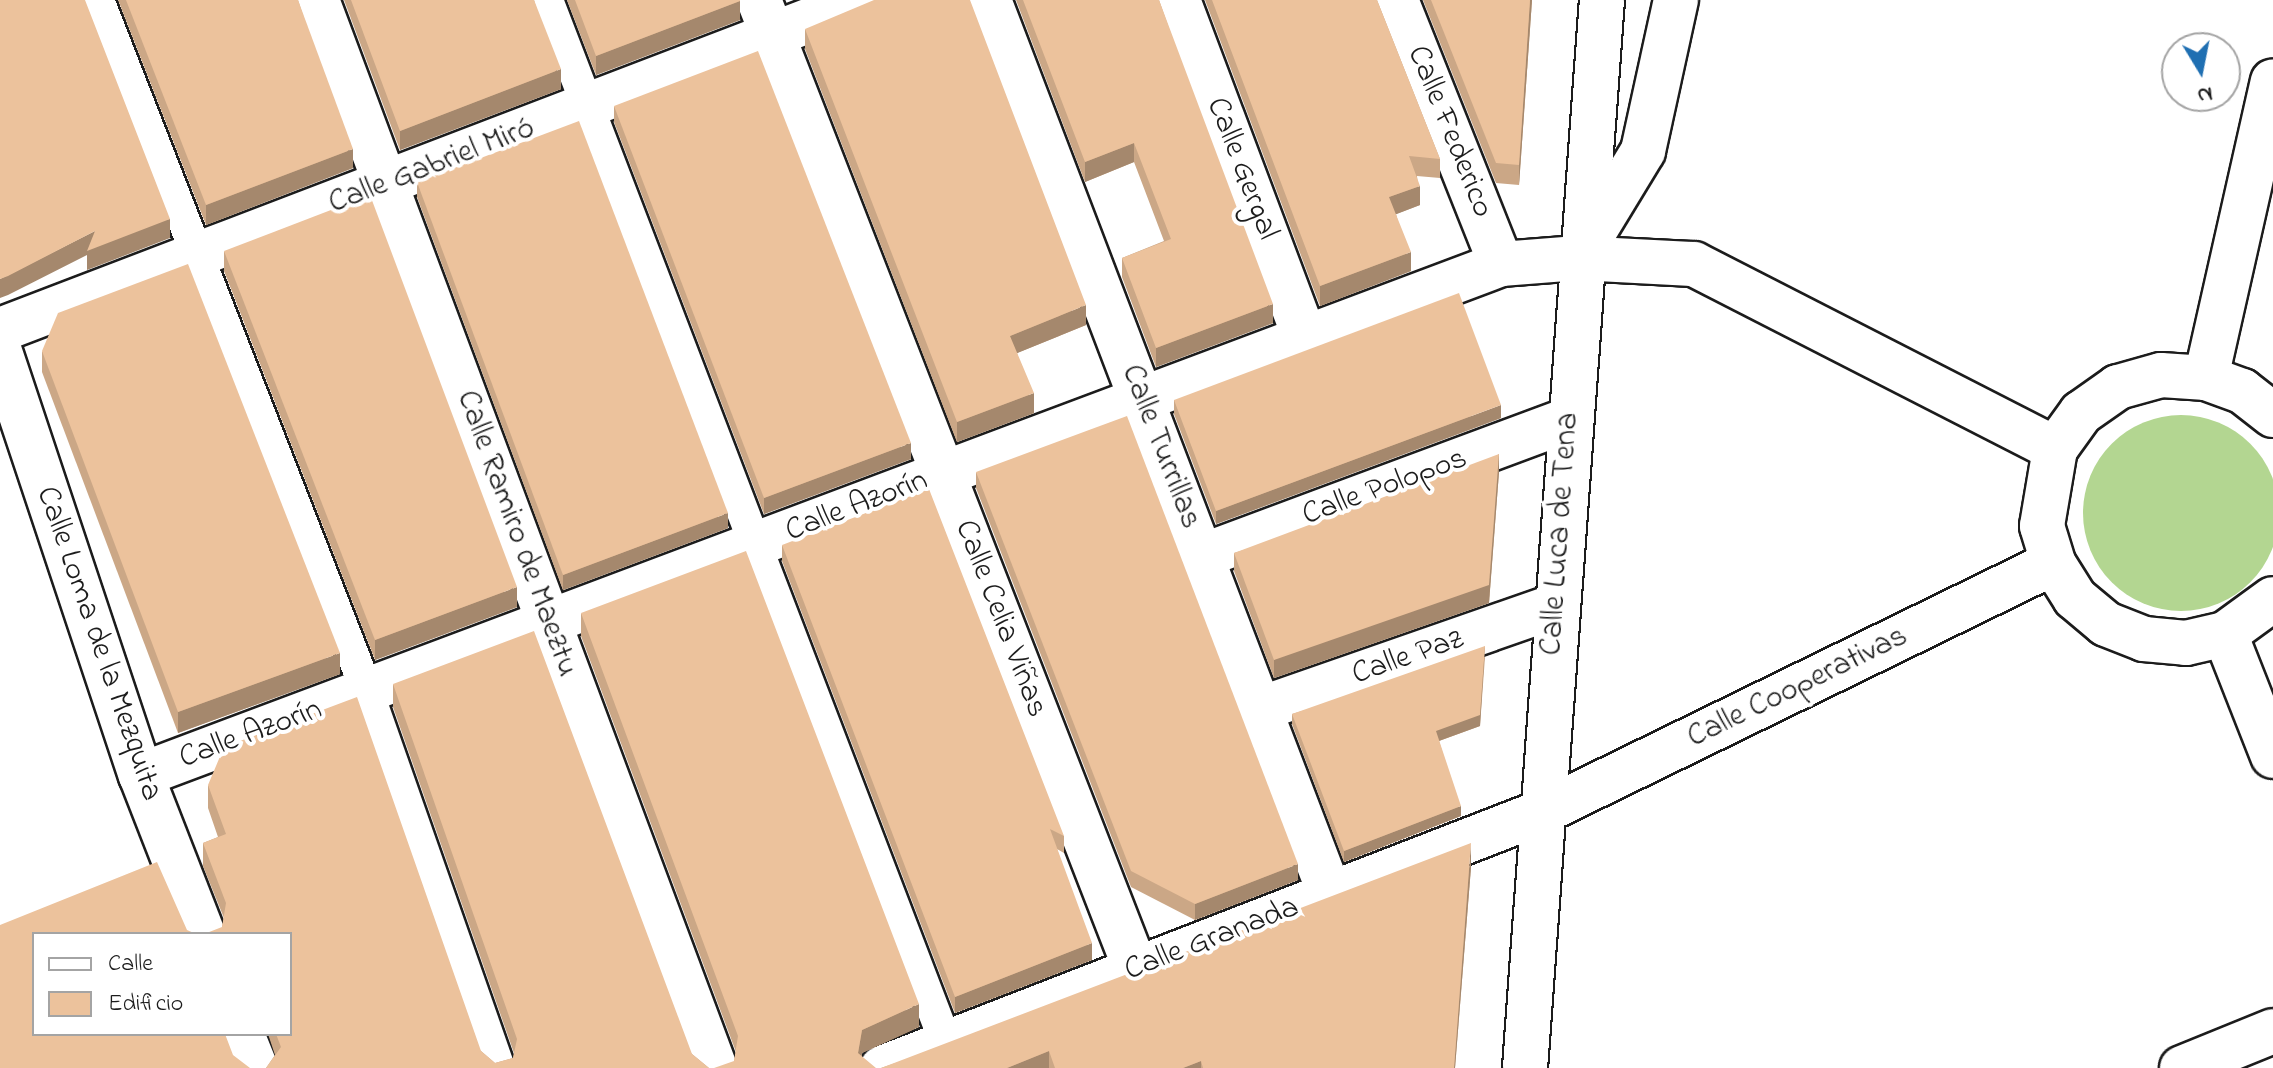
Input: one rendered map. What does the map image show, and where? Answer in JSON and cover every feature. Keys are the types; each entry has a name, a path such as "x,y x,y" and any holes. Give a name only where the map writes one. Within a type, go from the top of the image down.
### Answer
{"street":[{"name":"Calle Ramiro de Maeztu","path":"317,0 715,1068"},
{"name":"Calle Gabriel Miró","path":"0,330 587,108 766,18 863,0"},
{"name":"Calle Turrillas","path":"989,0 1330,894"},
{"name":"Calle Gergal","path":"1178,0 1305,338"},
{"name":"Calle Federico","path":"1396,0 1501,264"},
{"name":"Calle Luca de Tena","path":"1525,1068 1578,258 1602,0"},
{"path":"1578,258 1643,151 1676,0"},
{"name":"Calle Celia Viñas","path":"766,18 1136,970"},
{"path":"2206,378 2273,81"},
{"name":"Calle Azorín","path":"141,775 1501,264 1578,258 1694,264 2055,449"},
{"name":"Calle Loma de la Mezquita","path":"0,352 141,775 202,932"},
{"path":"2273,415 2206,378 2161,375 2118,387 2081,413 2055,449 2042,526 2053,563 2075,598 2106,624 2144,639 2186,643 2225,634 2273,599"},
{"name":"Calle Polopos","path":"1202,556 1568,420"},
{"name":"Calle Cooperativas","path":"1542,812 2053,563"},
{"name":"Calle Paz","path":"1260,709 1556,606"},
{"path":"2225,634 2273,756"},
{"name":"Calle Granada","path":"882,1068 1542,812"},
{"path":"2182,1068 2273,1031"},
{"path":"243,1036 256,1068"}],"lane":[{"path":"98,0 193,257 367,691 499,1068"},
{"path":"547,0 759,544 946,1043"}],"green space":[{"path":"2181,415 2218,423 2250,444 2274,485 2274,541 2271,550 2250,582 2218,603 2181,611 2144,603 2112,582 2091,550 2083,513 2091,476 2112,444 2144,423"}],"building":[{"path":"0,0 85,0 170,219 87,251 95,231 0,279"},
{"path":"126,0 298,0 353,149 206,205"},
{"path":"351,0 534,0 561,69 400,131"},
{"path":"575,0 740,0 740,1 596,56"},
{"path":"874,0 970,0 1086,305 1010,336 1034,393 957,422 805,29"},
{"path":"1023,0 1159,0 1273,304 1156,348 1122,258 1171,239 1134,143 1085,162"},
{"path":"1212,0 1377,0 1440,159 1409,156 1420,186 1389,197 1411,252 1320,286"},
{"path":"1431,0 1530,0 1519,165 1496,163"},
{"path":"758,51 911,443 764,498 614,106"},
{"path":"579,121 728,513 563,575 417,182"},
{"path":"370,195 517,587 375,640 224,251"},
{"path":"188,264 340,653 178,712 42,351 58,313"},
{"path":"1459,293 1501,405 1216,511 1174,400"},
{"path":"1127,416 1298,864 1195,904 1131,871 976,472"},
{"path":"1499,454 1489,585 1274,660 1234,553"},
{"path":"929,489 1064,836 1050,829 1092,943 955,997 782,545"},
{"path":"746,551 919,1004 862,1030 858,1053 876,1068 714,1068 734,1061 738,1036 581,613"},
{"path":"534,631 692,1054 709,1068 266,1068 281,1047 277,1036 292,1036 292,932 209,932 222,927 226,903 203,843 226,834 208,785 224,747 357,697 481,1051 495,1063 513,1058 517,1039 393,684"},
{"path":"1485,646 1480,715 1436,731 1461,806 1344,851 1292,714"},
{"path":"1471,843 1454,1068 1203,1068 1201,1061 1183,1068 1055,1068 1049,1051 1007,1068 881,1068"},
{"path":"157,862 187,930 192,932 32,932 32,1036 226,1036 233,1055 250,1068 0,1068 0,925"}]}
